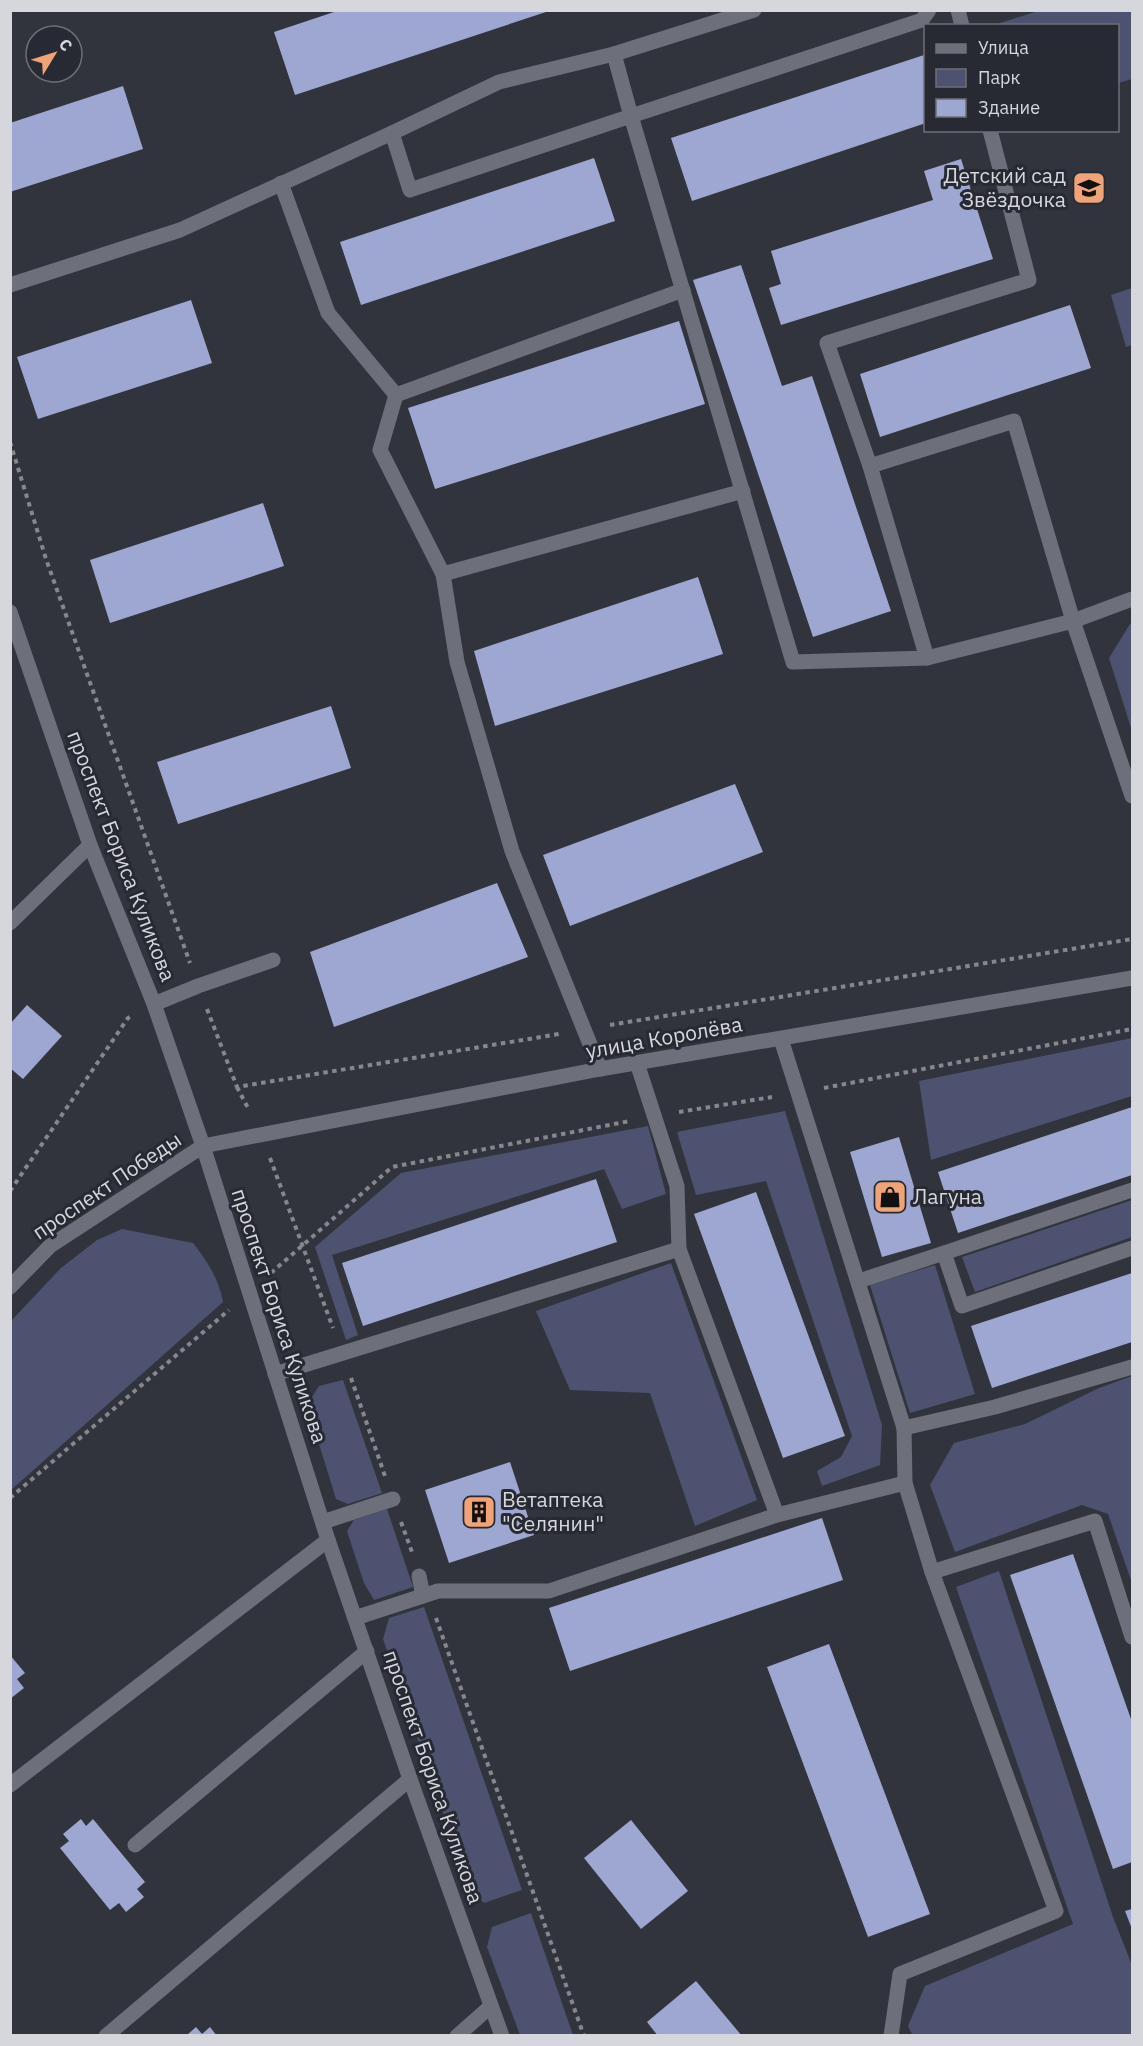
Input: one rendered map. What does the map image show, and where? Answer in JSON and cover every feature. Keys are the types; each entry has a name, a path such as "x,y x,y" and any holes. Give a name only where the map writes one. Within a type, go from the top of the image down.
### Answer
{"street":[{"path":"10,285 180,230 499,82 614,54 754,10"},
{"path":"392,133 410,190 922,20 929,10"},
{"path":"614,54 793,662 927,658 1073,621 1132,599"},
{"path":"927,658 870,466 827,344 1029,280 991,132"},
{"path":"281,183 328,313 396,395"},
{"path":"396,395 683,290"},
{"path":"396,395 380,450 443,574 457,662 512,851 600,1069"},
{"path":"870,466 1014,422 1073,621 1132,796"},
{"path":"443,574 743,491"},
{"name":"проспект Бориса Куликова","path":"10,612 90,845 154,1004 203,1146 328,1540 502,2036"},
{"path":"10,923 90,845"},
{"path":"154,1004 273,960"},
{"name":"улица Королёва","path":"203,1146 600,1069 1132,978"},
{"path":"781,1039 904,1428 905,1484 932,1572 1056,1911 900,1974 891,2036"},
{"path":"637,1063 677,1186 679,1249 777,1515"},
{"name":"проспект Победы","path":"10,1287 50,1246 203,1146"},
{"path":"859,1281 1132,1190"},
{"path":"944,1253 962,1306 1132,1248"},
{"path":"275,1374 679,1249"},
{"path":"904,1428 995,1407 1132,1367"},
{"path":"355,1618 438,1591 549,1591 777,1515 905,1484"},
{"path":"323,1522 393,1499"},
{"path":"932,1572 1095,1521 1132,1637"},
{"path":"10,1785 328,1540"},
{"path":"419,1576 423,1596"},
{"path":"135,1845 367,1651"},
{"path":"106,2036 410,1779"},
{"path":"457,2036 491,2006"}],"path":[{"path":"10,442 46,559 198,986 237,1087 1132,939"},
{"path":"10,1191 128,1018 154,1004"},
{"path":"10,1498 392,1167 654,1116 799,1092 1132,1029"}],"green space":[{"path":"1038,11 1132,11 1132,79 1119,83 1119,24 1000,23"},
{"path":"1132,288 1132,345 1126,347 1111,295"},
{"path":"1132,623 1132,731 1109,658"},
{"path":"1132,1038 1132,1096 931,1160 919,1081"},
{"path":"785,1111 882,1425 880,1465 822,1486 817,1471 841,1457 852,1436 766,1181 696,1195 677,1132"},
{"path":"648,1126 666,1194 622,1209 604,1169 332,1255 358,1335 346,1340 315,1247 401,1173"},
{"path":"1132,1200 1132,1237 975,1292 962,1257"},
{"path":"122,1229 193,1243 212,1271 223,1302 11,1490 11,1321 61,1268 97,1240"},
{"path":"671,1263 757,1500 695,1526 650,1393 570,1390 536,1311"},
{"path":"935,1265 975,1394 910,1413 870,1285"},
{"path":"1132,1376 1132,1583 1108,1514 1082,1505 955,1552 930,1485 954,1443 1025,1424 1099,1388"},
{"path":"343,1380 382,1493 348,1504 336,1499 307,1405 319,1386"},
{"path":"387,1509 413,1587 374,1600 364,1583 347,1531 354,1520"},
{"path":"999,1571 1113,1917 1132,1965 1132,2035 913,2036 908,2026 925,1986 1073,1924 956,1587"},
{"path":"424,1607 522,1890 484,1903 469,1888 383,1639 389,1618"},
{"path":"531,1913 573,2035 520,2035 487,1947 492,1927"}],"building":[{"path":"340,10 549,11 295,95 274,32"},
{"path":"924,55 924,124 692,201 671,138"},
{"path":"123,86 143,149 10,192 10,123"},
{"path":"594,158 615,221 361,305 340,242"},
{"path":"961,159 993,259 781,325 769,288 781,284 771,251 933,200 924,171"},
{"path":"741,265 782,386 812,376 891,611 813,637 693,280"},
{"path":"191,300 212,363 38,419 17,357"},
{"path":"1070,305 1091,368 880,437 860,374"},
{"path":"679,321 705,404 435,489 408,408"},
{"path":"263,503 284,566 110,623 90,560"},
{"path":"698,577 723,654 495,726 474,651"},
{"path":"331,706 351,768 178,824 157,762"},
{"path":"735,784 763,852 570,926 543,855"},
{"path":"497,883 528,957 334,1027 310,952"},
{"path":"27,1005 62,1036 23,1079 10,1068 10,1024"},
{"path":"1132,1107 1132,1175 958,1233 938,1172"},
{"name":"Лагуна","path":"899,1137 931,1243 882,1257 850,1152"},
{"path":"596,1179 617,1242 363,1326 342,1263"},
{"path":"756,1192 845,1436 783,1458 694,1214"},
{"path":"1132,1273 1132,1342 992,1388 971,1326"},
{"name":"Ветаптека \"Селянин\"","path":"510,1462 534,1535 449,1563 425,1490"},
{"path":"822,1518 843,1580 570,1671 549,1608"},
{"path":"1073,1554 1132,1722 1132,1862 1113,1869 1010,1575"},
{"path":"829,1644 930,1914 868,1937 767,1667"},
{"path":"10,1655 25,1673 17,1679 24,1688 10,1699"},
{"path":"81,1819 86,1826 93,1819 145,1882 137,1889 144,1897 126,1912 119,1903 110,1910 60,1848 69,1841 63,1834"},
{"path":"631,1820 688,1891 641,1929 584,1858"},
{"path":"1132,1909 1132,1929 1125,1911"},
{"path":"696,1981 742,2036 658,2036 647,2022"},
{"path":"196,2027 202,2034 210,2027 217,2036 186,2036"}],"place":[{"name":"Детский сад Звёздочка","path":"1089,188"},
{"name":"Лагуна","path":"890,1197"},
{"name":"Ветаптека \"Селянин\"","path":"479,1512"}]}
